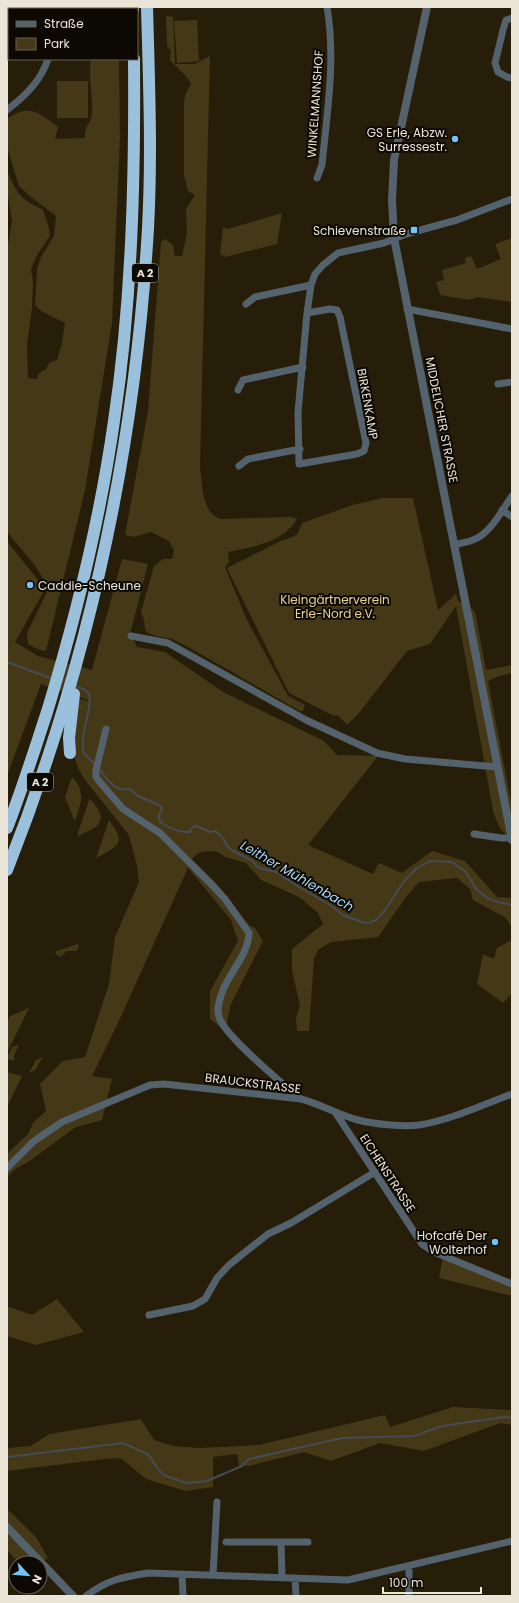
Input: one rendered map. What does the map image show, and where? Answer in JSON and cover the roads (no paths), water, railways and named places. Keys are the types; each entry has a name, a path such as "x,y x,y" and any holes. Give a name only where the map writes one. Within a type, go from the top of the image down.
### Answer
{"highway":[{"name":"A 2","path":"7,870 71,694 78,659 98,584 129,424 138,346 148,227 150,148 147,7"},
{"name":"A 2","path":"8,825 31,760 64,654 83,581 102,490 114,421 121,370 127,306 132,226 135,146 134,60"},
{"path":"70,753 69,738 71,694"}],"street":[{"name":"WINKELMANNSHOF","path":"317,178 322,165 331,71 331,44 327,7"},
{"name":"MIDDELICHER STRASSE","path":"427,7 394,160 392,200 394,238 512,839 474,834"},
{"path":"509,19 502,30 495,63 498,72 512,78"},
{"path":"7,110 27,94 45,67 48,60"},
{"path":"394,238 457,220 512,200"},
{"name":"BIRKENKAMP","path":"307,313 330,309 337,310 340,317 366,443 364,451 357,454 299,464 300,449 298,412 307,313 311,285 315,274 323,264 338,253 384,243 394,238"},
{"path":"246,304 255,297 311,285"},
{"path":"407,309 512,329"},
{"path":"238,390 243,380 303,367"},
{"path":"498,384 512,382"},
{"path":"240,466 248,459 300,449"},
{"path":"455,544 473,540 483,534 512,496"},
{"path":"502,510 512,517"},
{"path":"131,636 168,643 306,720 377,753 405,759 498,767"},
{"path":"106,729 96,770 96,776 99,781 123,809 160,833 213,886 225,899 249,932 247,947 223,991 218,1008 219,1018 239,1044 301,1099"},
{"path":"498,846 501,838"},
{"name":"BRAUCKSTRASSE","path":"7,1168 34,1141 62,1122 150,1085 164,1084 301,1099 359,1120 385,1124 418,1125 445,1119 512,1094"},
{"name":"EICHENSTRASSE","path":"335,1112 422,1244 434,1252 512,1284"},
{"path":"149,1315 193,1306 205,1299 217,1278 229,1265 268,1234 291,1223 375,1172"},
{"path":"213,1575 217,1502"},
{"path":"7,1527 73,1596"},
{"path":"86,1596 98,1587 120,1577 148,1573 348,1580 512,1541"},
{"path":"226,1542 308,1542"},
{"path":"281,1542 282,1577"},
{"path":"409,1566 409,1596"},
{"path":"182,1574 183,1596"},
{"path":"295,1578 296,1596"}],"waterway":[{"name":"Leither Mühlenbach","path":"7,662 53,679"},
{"name":"Leither Mühlenbach","path":"74,685 85,690 90,698 83,746 84,753 95,764"},
{"name":"Leither Mühlenbach","path":"99,769 116,787 120,789 130,789 138,796 159,805 162,808 159,815 160,822 163,824 174,830 182,832 190,832 192,828 196,826 210,832 215,831 223,838 227,846 233,851 251,860 259,868 277,872 297,886 330,905 343,915 362,922 368,923 376,920 385,910 404,881 416,869 430,861 452,862 466,872 476,889 487,898 512,905"},
{"path":"7,1457 123,1443 149,1455 157,1468 164,1475 186,1483 207,1481 242,1466 249,1459 342,1438 414,1436 442,1426 504,1417 512,1418"}],"place":[{"name":"GS Erle, Abzw. Surressestr.","path":"455,139"},
{"name":"Schievenstraße","path":"414,230"},
{"name":"Caddie-Scheune","path":"30,585"},
{"name":"Hofcafé Der Wolterhof","path":"495,1242"}],"park label":[{"name":"Kleingärtnerverein Erle-Nord e.V.","path":"335,606"}]}
